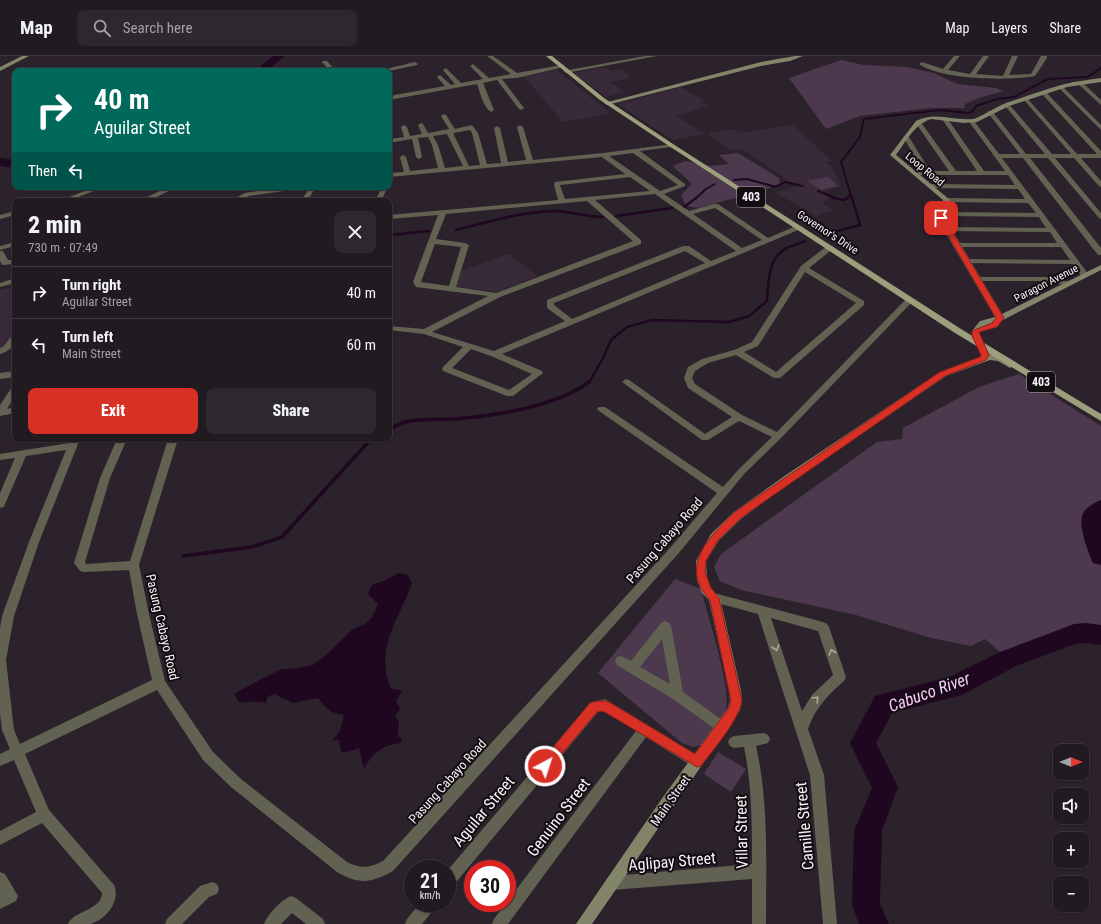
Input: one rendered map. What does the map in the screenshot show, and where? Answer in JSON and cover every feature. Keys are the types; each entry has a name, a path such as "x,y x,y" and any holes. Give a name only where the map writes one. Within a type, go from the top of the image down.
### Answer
{"main road":[{"name":"Governor's Drive","path":"548,56 607,103 671,146 981,346 1023,372 1099,415"}],"street":[{"path":"0,69 26,56"},
{"path":"490,56 517,76"},
{"path":"392,98 517,76 654,56"},
{"path":"607,103 761,64 786,56"},
{"path":"761,64 788,60 800,56"},
{"path":"944,71 957,56"},
{"path":"971,77 986,56"},
{"path":"1005,78 1015,56"},
{"path":"922,64 971,77 1005,78 1033,75 1044,56"},
{"path":"325,62 330,68"},
{"path":"392,69 416,64"},
{"path":"473,66 488,81"},
{"path":"446,70 460,86"},
{"path":"440,77 450,88"},
{"path":"499,79 521,108"},
{"path":"954,173 918,122 924,118 931,117 972,122 1007,105 1061,87 1101,80"},
{"path":"433,82 438,90"},
{"path":"480,83 484,96 491,110"},
{"path":"1080,83 1101,103"},
{"path":"1061,87 1101,128"},
{"path":"1044,93 1101,156"},
{"path":"1026,99 1101,185"},
{"path":"1007,105 1101,217"},
{"path":"990,112 1101,253"},
{"path":"444,116 449,131 467,168"},
{"path":"945,119 982,173"},
{"name":"Loop Road","path":"918,122 893,155 947,200 942,214"},
{"path":"972,122 1085,275"},
{"path":"421,125 435,145 442,170"},
{"path":"441,125 449,131"},
{"path":"404,127 408,138"},
{"path":"392,141 470,127 474,134 484,166"},
{"path":"520,127 530,162"},
{"path":"496,128 505,164"},
{"path":"415,137 419,157"},
{"path":"906,137 928,173"},
{"path":"392,175 603,155 671,146"},
{"path":"392,217 657,193 683,185 635,151"},
{"path":"603,155 741,251"},
{"path":"998,156 1101,156"},
{"path":"403,157 408,174"},
{"path":"914,173 1010,173"},
{"path":"562,201 557,183 631,175"},
{"path":"930,186 1020,187"},
{"path":"70,198 93,190"},
{"path":"149,198 167,190"},
{"path":"237,198 247,191 260,190"},
{"path":"425,332 497,295 638,242 589,199"},
{"path":"947,200 1031,201"},
{"path":"687,214 716,205 768,241"},
{"path":"443,212 417,282 419,285 497,295"},
{"path":"0,217 12,214"},
{"path":"1000,318 947,229 941,218 942,214 1041,215"},
{"path":"494,354 709,264 800,228"},
{"path":"947,229 1052,230"},
{"path":"432,241 465,245 452,289"},
{"path":"0,248 12,245"},
{"path":"957,245 1063,245"},
{"path":"570,322 550,306 550,302 686,248 709,264"},
{"path":"778,436 739,417 692,386 688,378 692,369 705,361 737,352 755,344 804,268 830,248"},
{"path":"0,253 5,262 12,262"},
{"path":"967,261 1075,262"},
{"name":"Paragon Avenue","path":"958,331 971,333 994,325 1000,318 1101,267"},
{"path":"737,352 777,376 861,303 804,268"},
{"path":"977,279 1046,279 1068,284"},
{"path":"0,285 12,282"},
{"name":"Pasung Cabayo Road","path":"172,442 134,565 143,614 159,683 208,756 236,783 342,867 351,873 363,875 377,872 388,866 674,551 742,471 910,300"},
{"path":"392,328 425,332 469,346 494,354 539,373 510,394 446,369 469,346"},
{"path":"976,331 976,336 985,355 983,358 989,357 1000,360 1023,372"},
{"path":"0,351 6,349 12,342"},
{"name":"Main Street","path":"583,924 734,710 736,701 714,598 706,590 700,572 701,561 715,538 738,515 793,475 942,374 983,358"},
{"path":"0,376 12,374"},
{"path":"626,382 706,438 739,417"},
{"path":"0,412 12,394"},
{"path":"602,409 724,493"},
{"path":"0,412 12,410"},
{"path":"0,457 22,454 73,442"},
{"path":"73,442 34,542 8,616 0,660 8,730 44,815 109,890 109,900 103,908 75,924"},
{"path":"121,442 105,478 79,563 84,568 134,565"},
{"path":"0,504 4,485 22,454"},
{"path":"714,598 824,627 840,677 812,702 806,714 802,728"},
{"name":"Camille Street","path":"763,612 817,775 830,924"},
{"path":"633,667 666,626 677,695"},
{"path":"621,661 677,695 722,727"},
{"path":"0,760 159,683"},
{"name":"Aguilar Street","path":"456,871 594,707 605,705 697,762"},
{"name":"Genuino Street","path":"499,924 644,730"},
{"path":"734,742 764,739"},
{"name":"Villar Street","path":"749,741 754,766 759,810 759,924"},
{"path":"0,838 44,815"},
{"name":"Aglipay Street","path":"612,883 758,872"},
{"path":"0,879 11,896 0,902"},
{"path":"172,924 205,891 212,889"},
{"path":"271,924 291,903 318,924"},
{"path":"412,924 422,912"}],"shaded area":[{"path":"841,60 864,65 907,67 934,73 957,84 996,88 1003,91 965,104 964,108 931,108 860,116 826,129 789,78"},
{"path":"605,67 612,71 620,69 631,77 611,82 625,92 606,97 574,73"},
{"path":"557,70 610,113 563,122 524,76"},
{"path":"681,87 704,100 701,102 709,106 676,116 706,134 673,140 618,104"},
{"path":"793,125 832,161 826,162 831,166 841,186 822,192 829,199 822,203 833,210 816,216 776,193 797,186 742,149 732,151 708,134 734,129 740,133"},
{"path":"738,153 779,178 780,183 764,190 698,208 686,206 681,195 692,184 673,166 685,161 711,166 729,164 719,155"},
{"path":"828,177 838,186 821,190 807,181"},
{"path":"509,254 537,276 497,292 456,287 461,271"},
{"path":"12,287 12,341 3,352 0,352 0,290"},
{"path":"1019,374 1101,426 1101,508 1092,518 1096,546 1101,557 1101,635 1086,633 1074,634 1008,659 985,639 971,646 931,638 856,615 741,590 720,581 714,567 721,554 877,442 902,439 903,428 979,387"},
{"path":"398,573 407,574 412,583 390,634 385,660 386,674 391,689 402,690 396,701 400,709 395,716 399,722 398,736 402,739 400,743 383,748 374,754 364,769 359,748 347,752 341,752 339,740 332,741 340,731 344,715 329,710 318,698 293,703 276,694 268,696 266,703 239,702 234,694 282,669 313,665 325,656 353,629 365,624 372,617 378,604 368,594 372,585 386,580"},
{"path":"675,579 701,589 718,651 727,700 726,710 718,722 701,745 693,747 682,743 598,673"},
{"path":"718,752 746,769 731,792 704,774"}],"waterway":[{"path":"263,68 280,56"},
{"path":"851,194 841,162 860,137 864,119 940,110 968,113 972,112 976,106 997,99 1014,97 1048,79 1088,77 1101,68"},
{"path":"0,162 12,164"},
{"path":"734,180 747,179 776,187 785,182 803,186"},
{"path":"695,199 706,189 715,184"},
{"path":"818,191 838,199"},
{"path":"846,199 851,194"},
{"path":"851,194 852,199"},
{"path":"684,207 696,198"},
{"path":"833,198 838,199"},
{"path":"820,232 837,231 860,225 852,198"},
{"path":"838,199 846,199"},
{"path":"616,216 672,208"},
{"path":"456,230 529,213 560,211 603,217"},
{"path":"392,235 429,231"},
{"path":"589,383 611,340 627,327 652,320 729,322 749,316 767,301 770,271 776,258 787,248 805,241"},
{"path":"392,428 401,423 411,421 470,418 525,408 560,397 589,382"},
{"path":"183,556 252,547 282,537 368,442"},
{"name":"Cabuco River","path":"1101,508 1092,517 1096,546 1101,557"},
{"name":"Cabuco River","path":"874,924 866,904 868,831 885,787 863,743 884,704 953,687 1008,659 1074,634 1086,633 1101,635"}],"route":[{"path":"545,766 594,707 605,705 697,762 734,710 736,701 714,598 706,590 700,572 701,561 715,538 738,515 789,478 942,374 983,358 985,355 976,336 976,331 994,325 1000,318 941,218"}]}
